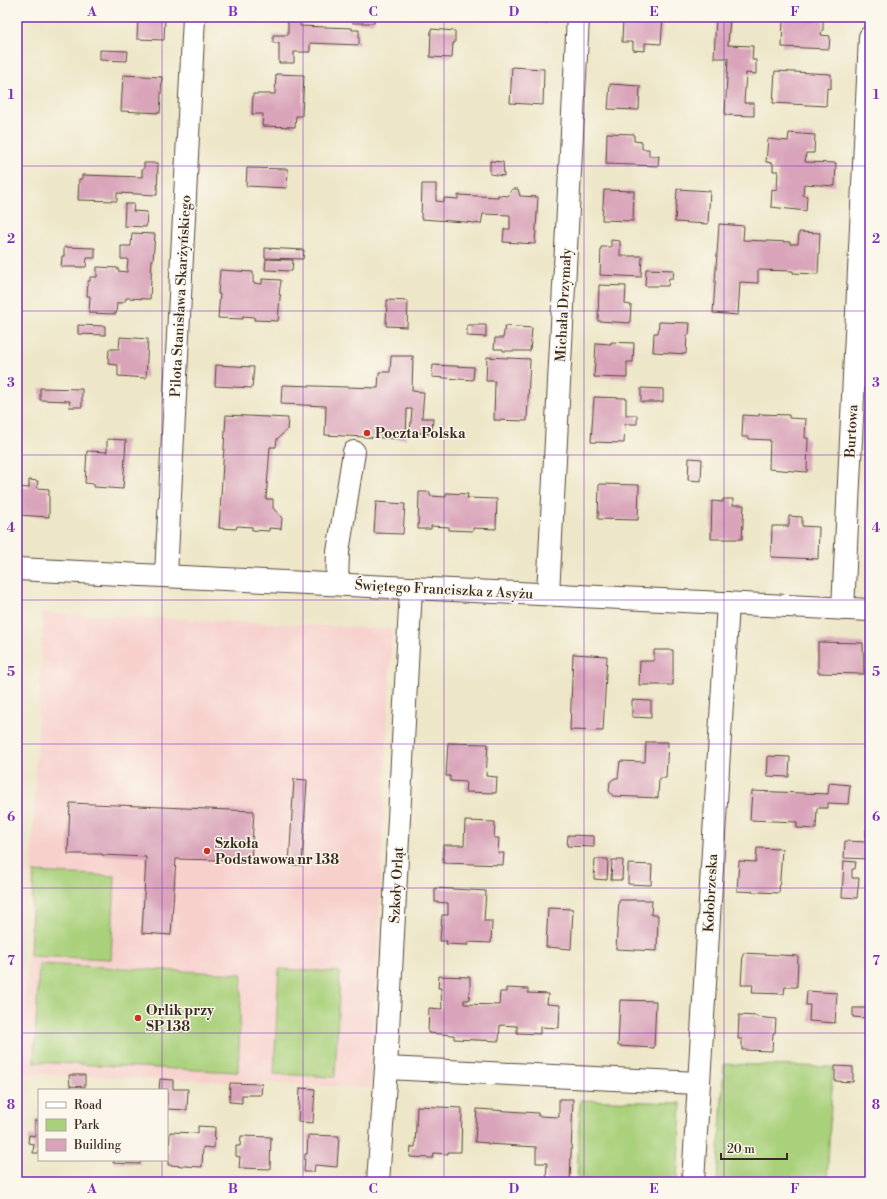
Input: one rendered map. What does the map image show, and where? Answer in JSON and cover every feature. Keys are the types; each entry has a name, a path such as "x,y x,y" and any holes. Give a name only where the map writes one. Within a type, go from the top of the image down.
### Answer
{"street":[{"name":"Pilota Stanisława Skarżyńskiego","path":"166,575 194,17"},
{"name":"Michała Drzymały","path":"548,594 578,17"},
{"name":"Burtowa","path":"843,608 867,178 870,37"},
{"path":"337,584 338,552 354,452"},
{"name":"Świętego Franciszka z Asyżu","path":"17,569 870,610"},
{"name":"Szkoły Orląt","path":"378,1182 386,1068 411,588"},
{"name":"Kołobrzeska","path":"693,1182 728,603"},
{"path":"386,1068 698,1083"}],"shaded area":[{"name":"Szkoła Podstawowa nr 138","path":"43,613 392,629 371,1088 22,1073"}],"green space":[{"path":"34,872 115,876 111,959 30,956"},
{"name":"Orlik przy SP 138","path":"39,964 242,974 238,1072 34,1062"},
{"path":"279,969 340,972 335,1077 274,1074"},
{"path":"724,1064 833,1067 827,1182 717,1182"},
{"path":"580,1100 681,1103 677,1182 577,1182"}],"building":[{"path":"138,17 165,17 164,40 137,39"},
{"path":"288,17 300,18 300,26 352,28 352,30 359,30 359,45 310,43 310,52 294,52 294,63 279,63 279,43 273,43 273,35 288,35"},
{"path":"353,17 374,17 374,23 353,23"},
{"path":"528,17 547,17 547,23 527,22"},
{"path":"623,17 663,17 661,44 645,43 645,51 633,50 633,42 622,42"},
{"path":"716,18 730,18 728,45 753,46 752,60 756,60 756,74 746,73 744,103 754,103 754,116 725,115 728,58 714,58"},
{"path":"783,18 823,20 823,30 821,35 830,36 829,49 782,47"},
{"path":"431,29 455,31 455,43 453,43 452,58 430,57"},
{"path":"100,50 128,51 127,61 100,60"},
{"path":"512,67 544,69 543,105 510,103"},
{"path":"775,71 831,74 831,89 827,88 826,106 773,103"},
{"path":"276,74 304,75 302,116 296,116 295,127 262,126 263,114 252,114 253,94 275,94"},
{"path":"123,75 162,77 160,113 121,111"},
{"path":"610,84 640,86 639,110 608,109"},
{"path":"607,133 634,134 634,141 642,142 642,149 649,149 649,156 659,156 658,166 606,164"},
{"path":"789,133 815,135 814,153 806,153 805,162 836,163 835,186 804,184 803,195 807,196 806,211 771,207 772,189 777,190 778,171 773,171 773,163 766,162 768,139 788,141"},
{"path":"490,161 503,162 504,176 490,174"},
{"path":"144,163 158,163 157,195 117,193 117,201 78,200 79,179 82,179 82,175 142,177"},
{"path":"247,168 288,169 287,188 246,186"},
{"path":"422,184 436,184 436,201 444,202 444,198 458,199 458,195 508,196 512,189 518,189 520,196 538,197 535,244 503,242 504,229 510,229 510,215 483,214 481,224 421,219"},
{"path":"677,189 710,191 708,224 675,222"},
{"path":"604,190 634,191 633,221 602,220"},
{"path":"125,204 134,204 133,211 147,212 146,227 124,226"},
{"path":"719,224 744,226 743,240 790,242 790,244 798,244 799,232 820,233 818,274 793,273 793,271 758,270 758,283 740,282 738,315 713,313"},
{"path":"132,233 155,234 150,299 126,298 126,300 122,303 117,303 116,314 89,313 90,296 87,296 88,281 90,281 90,277 97,277 97,267 118,268 118,271 127,272 128,259 121,259 121,246 131,246"},
{"path":"611,240 620,241 620,256 642,256 641,277 600,275 601,247 611,247"},
{"path":"64,247 95,248 95,258 87,258 86,267 61,267 62,256 64,256"},
{"path":"265,248 304,250 303,259 265,258"},
{"path":"266,259 293,260 292,271 265,270"},
{"path":"646,269 674,270 673,278 669,278 668,286 645,286"},
{"path":"220,270 253,272 253,283 262,284 262,279 281,280 278,321 254,320 254,317 243,316 243,319 218,318"},
{"path":"599,285 626,286 625,304 631,305 630,323 598,321"},
{"path":"387,300 408,301 407,327 386,326"},
{"path":"659,322 690,323 689,335 687,335 686,354 653,352 654,333 658,333"},
{"path":"78,325 105,326 105,335 78,334"},
{"path":"467,325 486,325 486,337 467,336"},
{"path":"505,326 532,328 530,351 503,351 503,349 494,349 495,338 503,338"},
{"path":"120,337 148,339 146,378 118,376 118,365 108,364 109,349 119,349"},
{"path":"611,342 634,343 633,362 627,362 627,378 594,377 596,343 611,344"},
{"path":"391,356 413,356 412,391 424,392 422,418 433,418 432,434 410,432 412,409 407,409 406,439 325,435 326,406 281,404 282,385 378,388 379,372 390,372"},
{"path":"487,357 530,359 527,421 494,420 495,381 486,381"},
{"path":"216,365 254,367 252,388 215,386"},
{"path":"433,365 474,367 473,380 432,377"},
{"path":"40,388 82,389 82,407 69,407 70,401 40,400"},
{"path":"641,388 663,389 663,402 641,402"},
{"path":"594,397 626,398 626,415 637,415 637,424 625,424 624,443 591,442"},
{"path":"759,414 789,415 789,418 806,419 805,438 808,438 807,472 769,469 770,440 749,439 749,437 742,437 743,415 759,416"},
{"path":"226,415 288,418 287,430 277,439 276,447 270,447 266,499 273,499 273,508 282,518 281,529 269,528 269,531 252,530 252,527 237,526 236,529 219,528"},
{"path":"17,417 20,417 18,449 17,449"},
{"path":"107,439 126,440 123,489 94,487 94,484 85,483 87,451 107,452"},
{"path":"689,458 702,459 701,481 688,480"},
{"path":"29,480 38,481 37,488 49,489 49,517 17,515 17,487 29,488"},
{"path":"599,484 639,485 638,520 598,519"},
{"path":"419,492 430,492 430,496 446,497 446,493 468,494 467,498 497,499 496,529 473,528 473,531 449,530 449,527 431,526 431,529 418,529"},
{"path":"723,499 733,499 733,505 744,505 742,539 711,539 712,501 723,502"},
{"path":"376,502 405,504 403,534 374,533"},
{"path":"789,516 802,517 802,526 819,527 818,559 771,557 772,526 789,526"},
{"path":"818,642 863,643 864,674 818,673"},
{"path":"654,650 673,650 673,685 639,685 640,661 654,661"},
{"path":"573,654 607,656 603,731 570,730"},
{"path":"632,700 651,701 651,718 632,717"},
{"path":"646,742 668,742 666,778 659,778 658,798 613,796 609,791 610,782 615,778 618,778 620,761 645,762"},
{"path":"448,743 488,744 486,776 497,777 496,793 465,792 466,782 450,781 450,776 446,776"},
{"path":"768,756 790,757 789,777 767,776"},
{"path":"294,779 307,780 302,865 289,865"},
{"path":"829,783 850,785 848,804 828,803 828,808 817,808 816,829 797,828 797,822 750,820 752,791 828,794"},
{"path":"70,803 254,811 251,862 217,859 176,859 171,935 142,933 146,857 102,854 68,854"},
{"path":"465,821 495,822 494,838 499,838 498,853 504,853 503,865 443,863 443,845 464,845"},
{"path":"866,830 870,830 870,859 844,858 845,841 866,842"},
{"path":"568,835 594,836 594,847 567,846"},
{"path":"757,848 782,849 779,893 737,891 739,861 756,862"},
{"path":"595,859 608,859 607,880 594,879"},
{"path":"612,860 623,860 622,880 611,880"},
{"path":"844,861 856,862 855,869 852,869 852,878 859,878 857,898 842,897"},
{"path":"628,864 652,865 651,885 628,884"},
{"path":"435,888 486,891 484,921 492,921 491,943 468,942 468,945 446,944 447,941 440,941 442,915 448,915 448,903 435,902"},
{"path":"619,900 652,900 651,915 658,915 657,951 616,949"},
{"path":"548,908 573,909 571,949 546,947"},
{"path":"743,953 798,956 797,987 785,987 784,994 752,993 753,985 741,985"},
{"path":"439,976 470,977 469,1000 464,1000 464,1004 499,1005 500,992 506,992 506,988 528,989 528,993 548,994 547,1004 560,1005 559,1028 540,1027 540,1034 517,1033 517,1026 500,1025 499,1041 454,1039 454,1035 428,1033 429,1008 442,1009 441,988 438,988"},
{"path":"807,991 837,993 835,1023 809,1021 810,1005 806,1005"},
{"path":"620,1000 656,1001 654,1048 618,1046"},
{"path":"853,1008 866,1008 865,1018 853,1017"},
{"path":"739,1015 776,1019 775,1033 773,1033 772,1051 742,1050 742,1039 738,1039"},
{"path":"835,1066 853,1067 853,1082 835,1081"},
{"path":"69,1075 85,1075 85,1087 70,1086"},
{"path":"160,1079 173,1080 173,1089 188,1089 187,1110 168,1109 168,1089 159,1089"},
{"path":"230,1083 262,1084 261,1095 242,1095 242,1103 229,1102"},
{"path":"300,1088 315,1089 313,1123 298,1122"},
{"path":"559,1099 573,1099 570,1182 546,1182 547,1163 536,1163 536,1147 475,1142 477,1109 538,1113 538,1116 559,1117"},
{"path":"417,1106 462,1108 461,1152 448,1152 448,1154 434,1153 433,1158 410,1157 411,1147 415,1147"},
{"path":"35,1120 38,1120 38,1153 33,1153 34,1144 28,1143 29,1135 35,1136"},
{"path":"198,1126 215,1127 214,1148 203,1147 202,1167 168,1165 170,1132 198,1133"},
{"path":"308,1135 339,1136 337,1167 315,1165 314,1172 304,1172"},
{"path":"241,1136 271,1137 270,1169 239,1168 240,1157 236,1156 236,1146 240,1146"},
{"path":"114,1161 140,1161 140,1164 113,1163"}],"place":[{"name":"Poczta Polska","path":"367,433"},
{"name":"Szkoła Podstawowa nr 138","path":"207,851"},
{"name":"Orlik przy SP 138","path":"138,1018"}]}
